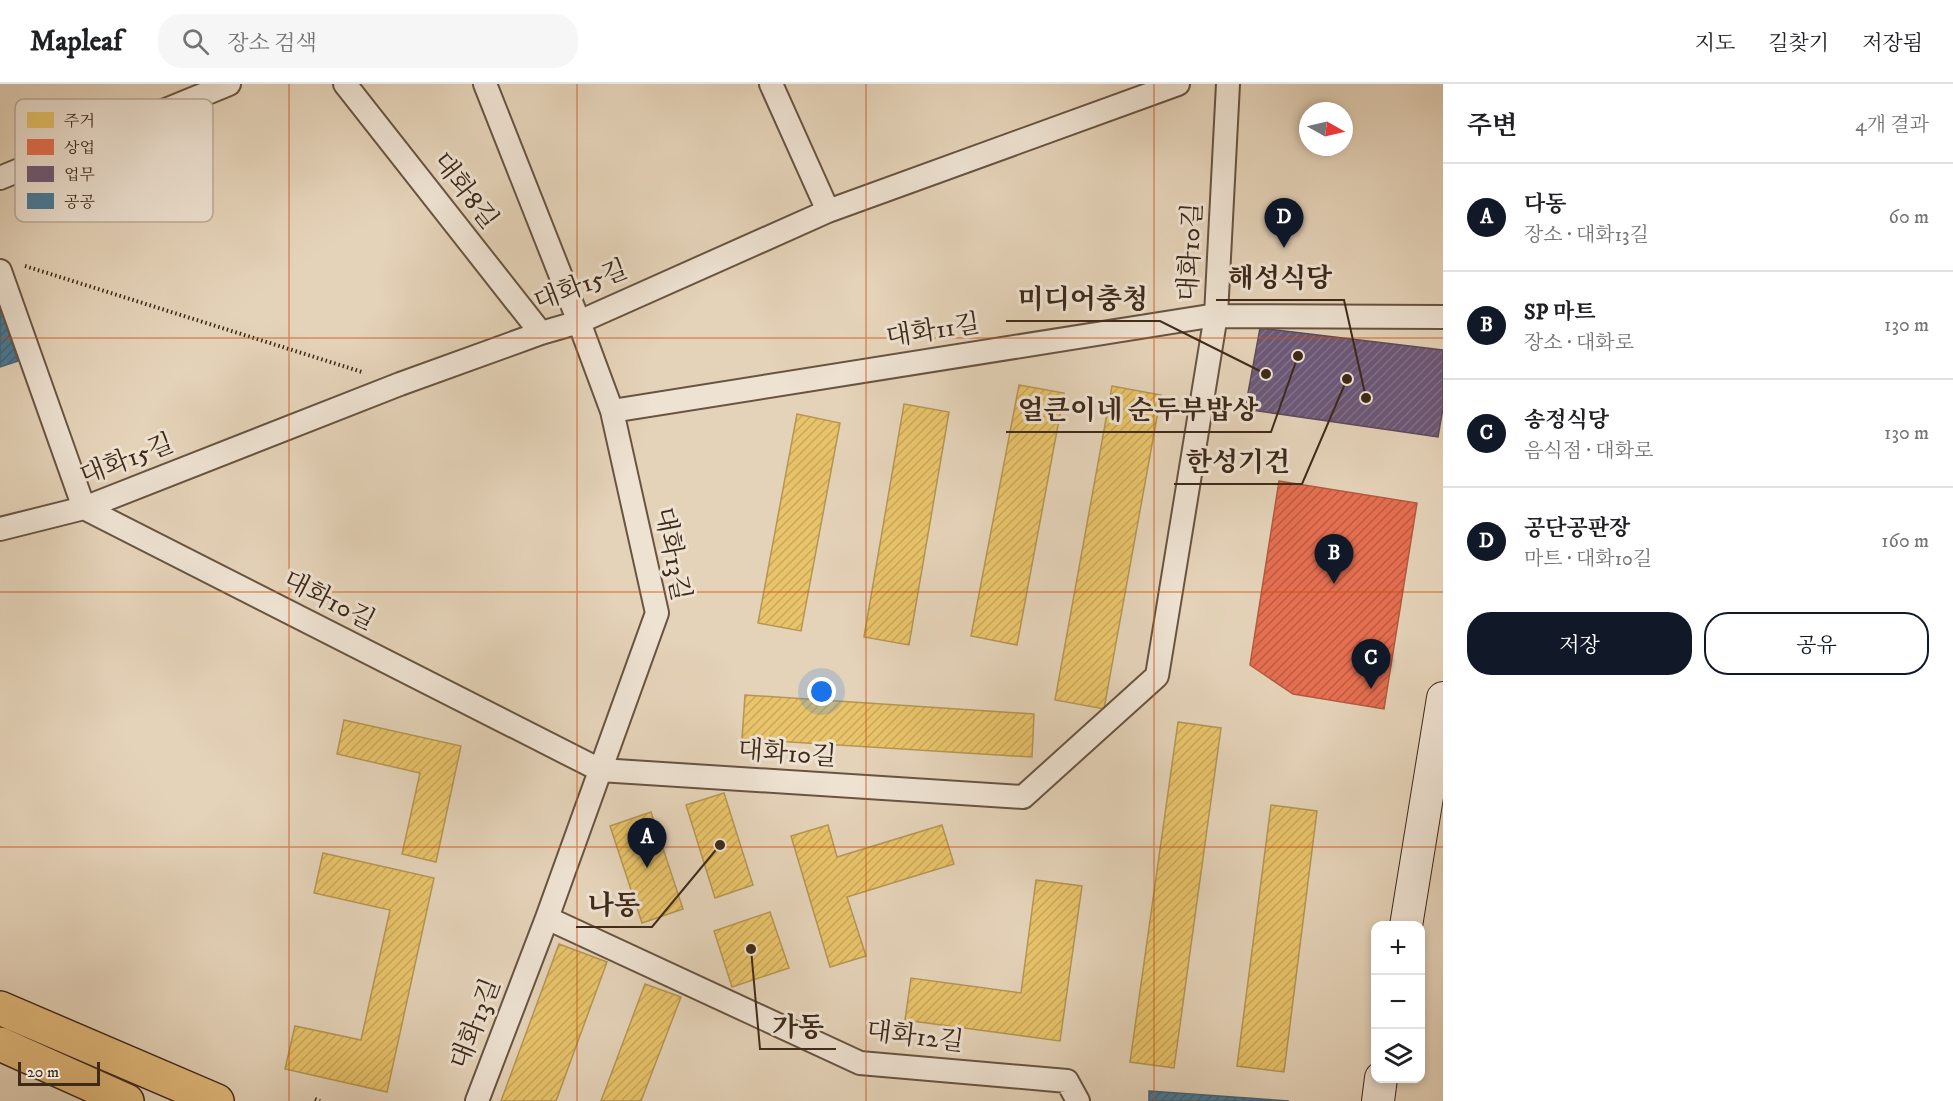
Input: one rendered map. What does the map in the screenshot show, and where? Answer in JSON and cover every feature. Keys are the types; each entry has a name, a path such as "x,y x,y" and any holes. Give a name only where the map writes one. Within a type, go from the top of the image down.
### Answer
{"main road":[{"path":"1407,921 1443,698"},
{"path":"0,1008 217,1101"},
{"path":"0,1044 127,1101"},
{"path":"1378,1101 1380,1083"}],"street":[{"path":"192,99 229,84"},
{"name":"대화8길","path":"345,84 541,333"},
{"name":"대화13길","path":"477,1101 548,918 657,613 612,411 484,84"},
{"path":"771,84 828,211"},
{"name":"대화15길","path":"0,529 84,508 400,384 541,333 579,322 828,211 1178,84"},
{"name":"대화10길","path":"84,508 600,770 1023,797 1157,676 1216,315 1228,84"},
{"path":"0,178 15,172"},
{"path":"0,271 84,508"},
{"name":"대화11길","path":"612,411 1216,315 1443,317"},
{"name":"대화12길","path":"548,918 860,1063 1067,1081 1078,1101"}],"path":[{"path":"23,265 400,384"}],"building: 주거":[{"path":"1019,385 1064,393 1017,645 971,636"},
{"path":"1112,386 1161,395 1104,709 1055,700"},
{"path":"904,404 949,412 909,645 864,637"},
{"path":"797,414 840,423 801,631 758,623"},
{"path":"745,695 1034,714 1032,757 742,739"},
{"path":"344,720 461,746 436,862 402,854 420,773 337,754"},
{"path":"1178,722 1221,728 1174,1068 1130,1062"},
{"path":"724,793 753,885 715,898 686,805"},
{"path":"1271,805 1317,811 1284,1072 1237,1066"},
{"path":"651,812 683,909 642,923 610,826"},
{"path":"828,825 837,857 942,825 954,864 847,897 866,956 830,967 791,836"},
{"path":"323,853 434,878 387,1092 285,1069 295,1026 361,1040 390,910 314,893"},
{"path":"1036,880 1082,886 1060,1041 905,1020 911,978 1021,993"},
{"path":"770,912 789,968 732,987 714,931"},
{"path":"559,944 607,962 556,1101 501,1101"},
{"path":"645,984 681,997 641,1101 601,1101"}],"building: 상업":[{"path":"1279,481 1417,503 1384,709 1293,694 1250,665"}],"building: 업무":[{"path":"1260,328 1443,350 1443,408 1438,437 1245,409"}],"building: 공공":[{"path":"0,307 18,361 0,367"},
{"path":"1149,1091 1289,1101 1149,1101"}],"place":[{"name":"공단공판장","path":"1284,248"},
{"name":"얼큰이네 순두부밥상","path":"1298,356"},
{"name":"미디어충청","path":"1266,374"},
{"name":"한성기건","path":"1347,379"},
{"name":"해성식당","path":"1366,398"},
{"name":"SP 마트","path":"1334,584"},
{"name":"송정식당","path":"1371,689"},
{"name":"나동","path":"720,845"},
{"name":"다동","path":"647,868"},
{"name":"가동","path":"751,949"}]}
